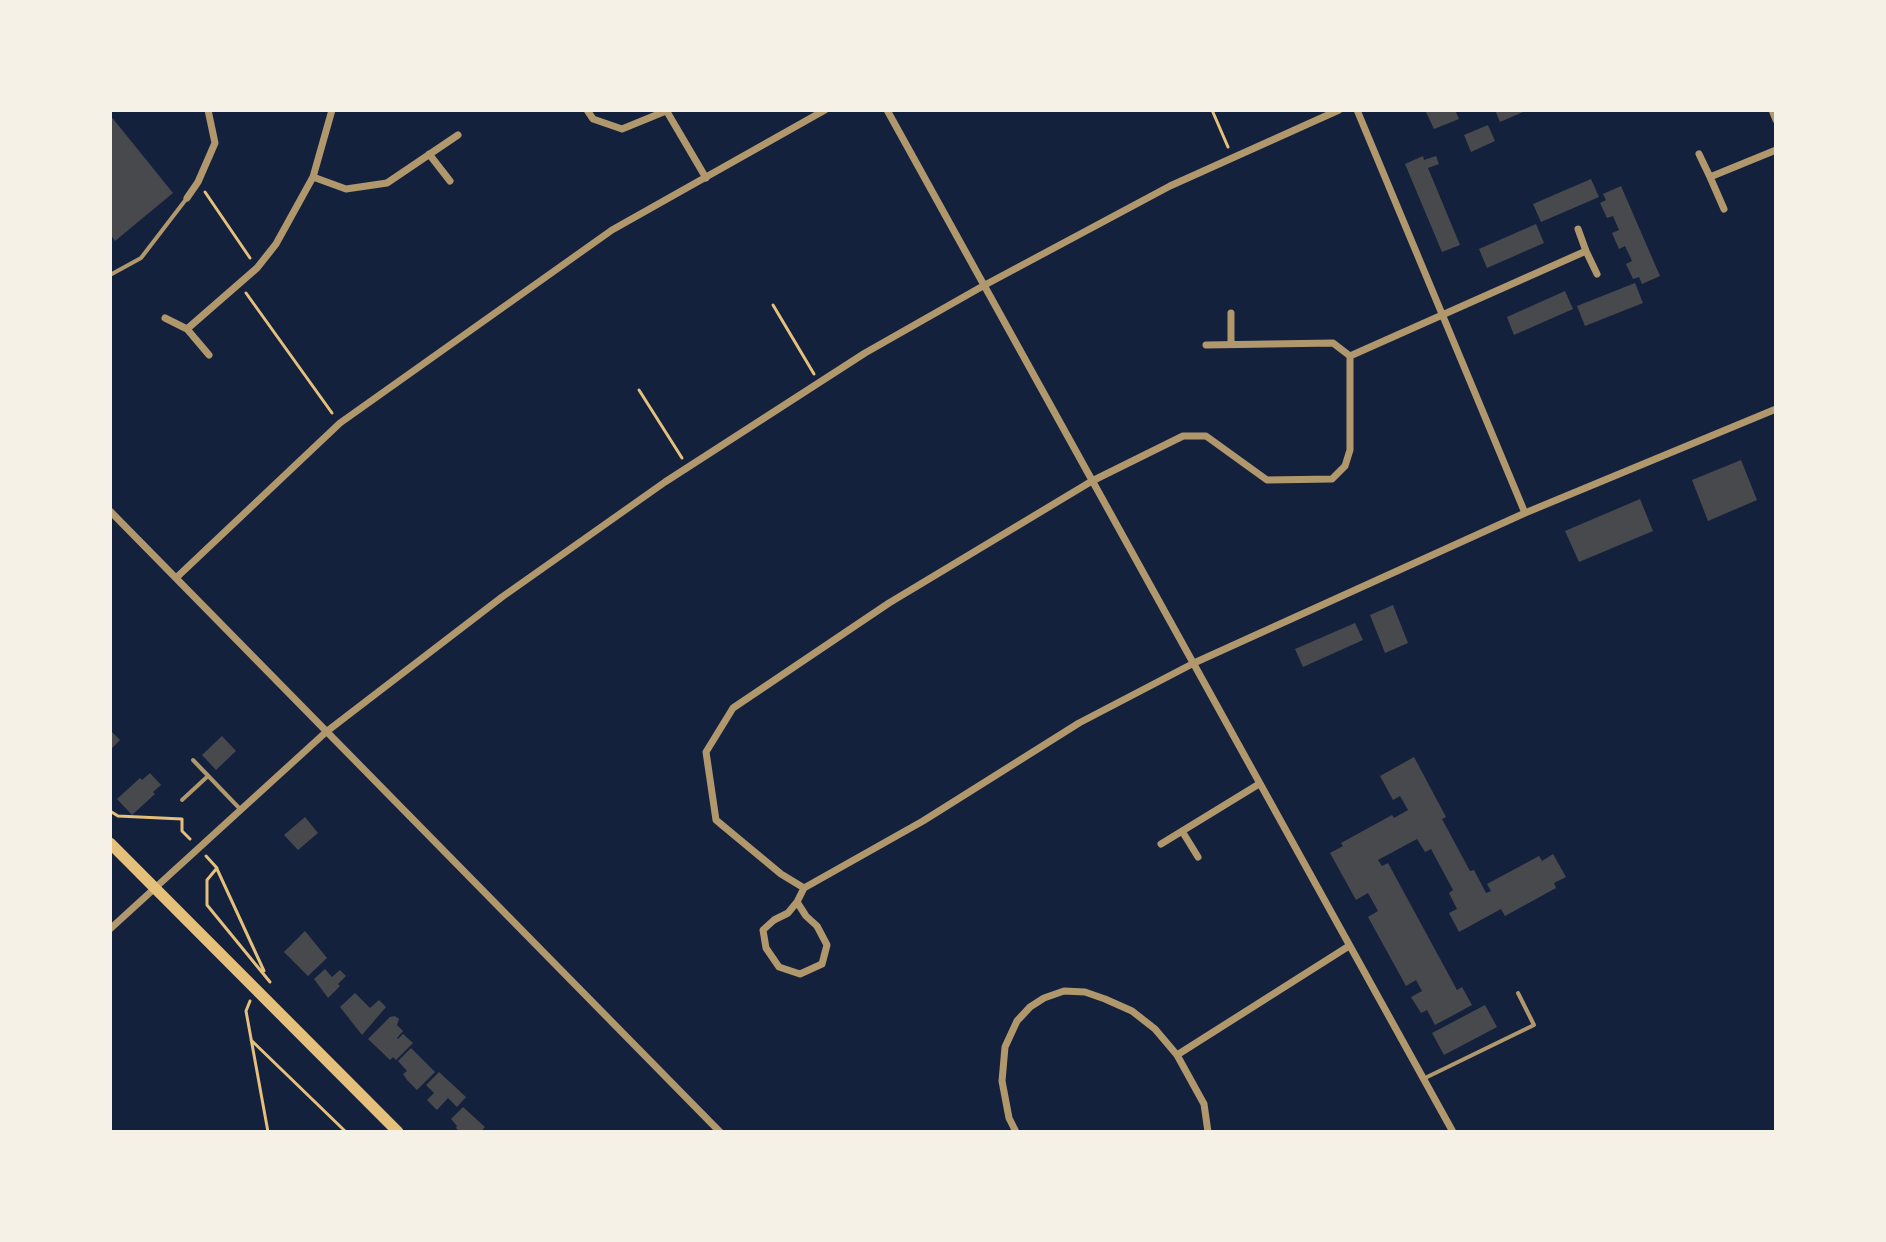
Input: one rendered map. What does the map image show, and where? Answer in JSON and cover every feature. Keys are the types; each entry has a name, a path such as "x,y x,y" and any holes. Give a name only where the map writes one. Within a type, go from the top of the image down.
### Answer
{"main road":[{"path":"110,843 398,1132"}],"street":[{"path":"187,198 198,182 215,143 208,110"},
{"path":"187,329 257,268 276,244 313,177 332,110"},
{"path":"587,110 593,119 622,129 666,110 706,178"},
{"path":"176,578 340,423 612,230 825,110"},
{"path":"887,110 1453,1132"},
{"path":"110,929 326,732 502,597 688,467 865,353 983,286 1170,186 1339,110"},
{"path":"1357,110 1525,513"},
{"path":"1772,110 1776,120"},
{"path":"313,177 346,189 387,183 458,135"},
{"path":"1710,177 1776,150"},
{"path":"429,154 450,181"},
{"path":"1699,154 1724,209"},
{"path":"1578,229 1597,274"},
{"path":"1350,356 1586,251"},
{"path":"1231,313 1231,344"},
{"path":"165,318 187,329 209,355"},
{"path":"1206,345 1333,343 1350,356"},
{"path":"804,888 781,874 716,820 706,752 733,708 889,603 1092,481 1183,436 1206,436 1267,480 1332,479 1345,466 1350,450 1350,356"},
{"path":"797,902 817,926 827,945 822,964 800,974 779,967 766,948 763,930 788,913 804,888 923,821 1079,723 1194,663 1525,513 1776,409"},
{"path":"110,511 720,1132"},
{"path":"1161,844 1259,784"},
{"path":"1182,831 1198,857"},
{"path":"1177,1055 1349,946"},
{"path":"1016,1132 1009,1118 1002,1081 1005,1047 1017,1021 1030,1007 1064,991 1085,992 1105,999 1132,1011 1155,1029 1177,1055 1204,1104 1208,1132"}],"lane":[{"path":"110,275 141,258 187,198"},
{"path":"193,760 241,810"},
{"path":"182,800 208,776"},
{"path":"1423,1079 1534,1025 1518,993"}],"path":[{"path":"1212,110 1233,158"},
{"path":"198,182 257,268"},
{"path":"239,283 340,423"},
{"path":"773,305 820,382"},
{"path":"639,390 688,467"},
{"path":"110,811 118,816 182,819 182,831 217,868 273,988"},
{"path":"217,868 207,880 207,905 268,978"},
{"path":"254,990 246,1011 268,1132"},
{"path":"251,1040 346,1132"}],"building":[{"path":"1455,110 1459,119 1434,129 1426,112"},
{"path":"1495,110 1522,110 1523,112 1500,122"},
{"path":"110,115 173,193 115,241 110,234"},
{"path":"1488,125 1495,141 1471,152 1464,135"},
{"path":"1423,156 1424,160 1436,156 1439,164 1428,168 1460,245 1442,252 1405,164"},
{"path":"1591,179 1599,197 1541,222 1533,204"},
{"path":"1621,186 1660,276 1642,284 1639,277 1633,279 1626,264 1632,261 1625,246 1619,249 1612,233 1619,230 1613,216 1607,218 1600,203 1606,200 1603,194"},
{"path":"1536,224 1544,243 1487,268 1479,249"},
{"path":"1635,283 1643,303 1585,326 1577,306"},
{"path":"1565,291 1573,309 1514,335 1507,317"},
{"path":"1741,460 1757,500 1708,521 1692,480"},
{"path":"1640,499 1653,531 1579,562 1565,531"},
{"path":"1393,605 1408,643 1385,653 1370,615"},
{"path":"1355,623 1363,640 1303,667 1295,649"},
{"path":"110,730 120,740 110,750"},
{"path":"222,736 236,751 216,770 202,755"},
{"path":"1414,757 1446,817 1442,819 1470,871 1474,870 1486,893 1491,891 1487,884 1539,856 1542,861 1553,854 1566,877 1554,883 1556,888 1505,916 1501,909 1459,932 1449,913 1457,909 1449,893 1453,890 1431,849 1425,852 1417,839 1378,860 1382,866 1388,863 1457,990 1462,987 1472,1005 1435,1025 1427,1010 1421,1013 1411,997 1422,991 1416,980 1406,986 1368,917 1378,911 1368,893 1356,900 1330,853 1343,846 1341,843 1392,815 1394,818 1408,810 1400,796 1393,800 1380,776"},
{"path":"150,773 161,785 132,815 117,799"},
{"path":"305,817 318,833 298,850 284,835"},
{"path":"305,931 327,958 308,976 284,952"},
{"path":"325,969 332,977 340,970 346,976 328,998 314,979"},
{"path":"355,993 370,1008 379,1000 386,1007 362,1035 340,1007"},
{"path":"1485,1005 1497,1027 1444,1055 1432,1033"},
{"path":"390,1017 399,1019 397,1025 403,1031 397,1038 403,1034 413,1043 396,1060 393,1057 390,1060 368,1039"},
{"path":"411,1048 435,1072 417,1090 403,1074 407,1071 398,1061"},
{"path":"439,1072 466,1097 457,1107 448,1098 437,1110 427,1100 434,1093 426,1085"},
{"path":"463,1107 485,1127 480,1132 460,1132 456,1128 451,1119"}]}
